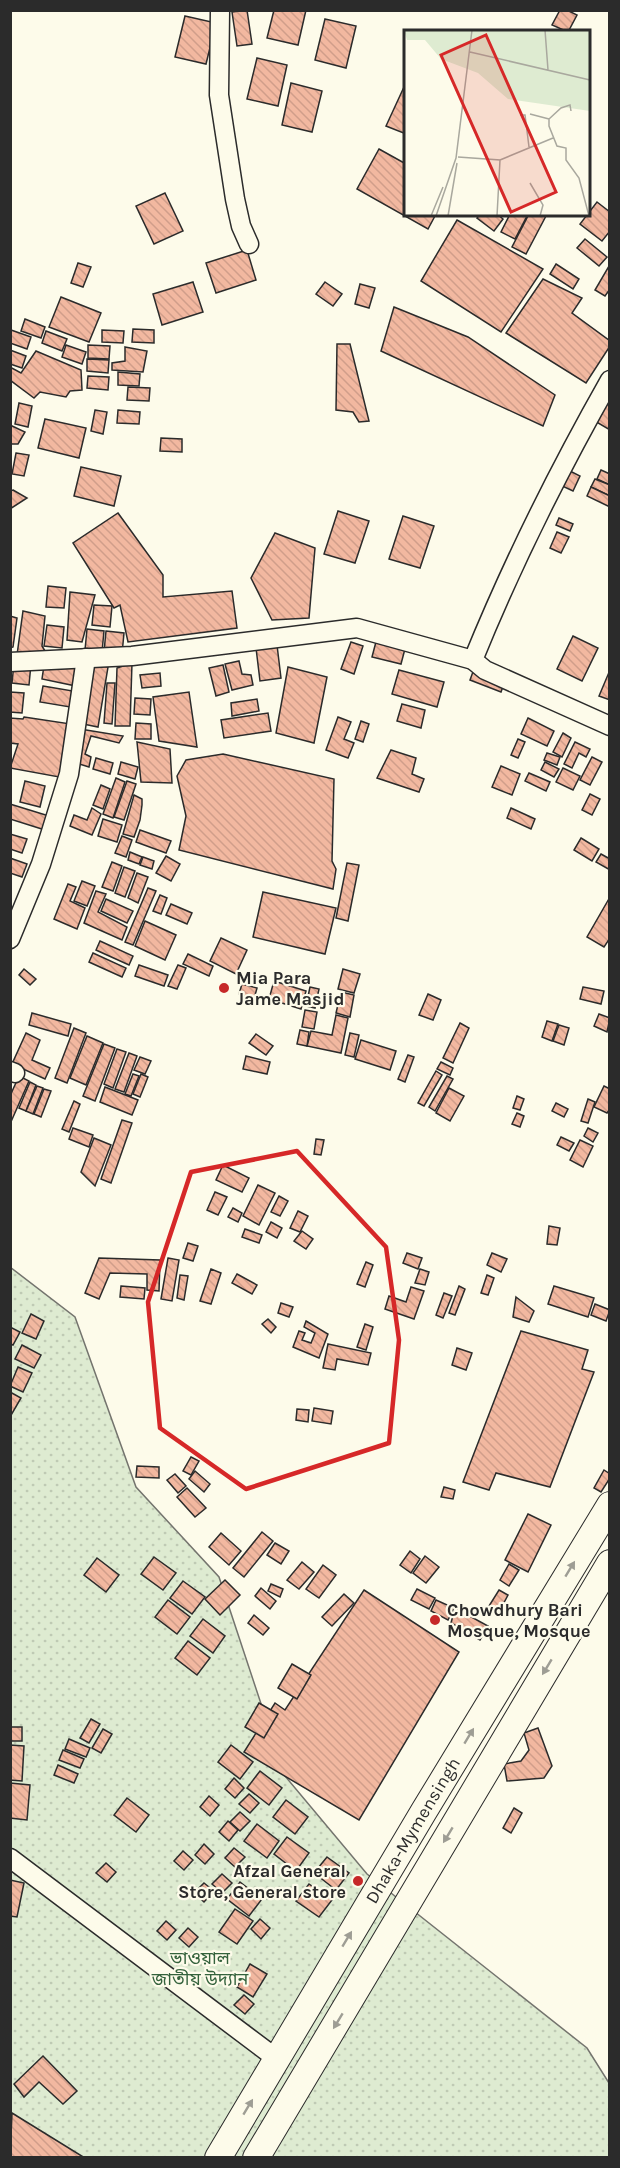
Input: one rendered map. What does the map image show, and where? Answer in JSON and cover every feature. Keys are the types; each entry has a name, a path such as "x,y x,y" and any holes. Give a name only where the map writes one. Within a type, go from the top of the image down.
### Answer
{"highway":[{"name":"Dhaka-Mymensingh","path":"218,2157 609,1505"},
{"name":"Dhaka-Mymensingh","path":"255,2157 609,1563"}],"lane":[{"path":"220,10 219,95 235,199 241,226 249,244"},
{"path":"473,660 486,627 572,447 609,380"},
{"path":"10,662 132,656 357,628 473,660 485,670 609,726"},
{"path":"10,939 41,864 69,774 86,658"},
{"path":"10,1858 277,2059"}],"highlighted area":[{"path":"297,1151 386,1247 399,1340 389,1443 246,1489 160,1428 148,1302 191,1172"}],"green space":[{"name":"ভাওয়াল জাতীয় উদ্যান","path":"10,1267 75,1317 136,1487 219,1577 285,1776 367,1874 587,2048 609,2083 609,2157 11,2157"}],"building":[{"path":"247,10 252,44 237,46 232,12"},
{"path":"274,10 306,10 298,45 267,38"},
{"path":"560,10 567,10 577,15 569,30 552,25"},
{"path":"185,16 216,23 206,64 175,57"},
{"path":"325,19 356,26 346,68 315,60"},
{"path":"257,58 287,65 278,106 247,99"},
{"path":"291,83 322,91 312,132 282,125"},
{"path":"404,87 404,133 386,126"},
{"path":"379,149 404,163 404,215 357,189"},
{"path":"165,193 183,231 154,244 136,206"},
{"path":"597,202 610,212 610,231 602,241 580,224 586,216 590,216 590,211"},
{"path":"405,216 435,216 428,229"},
{"path":"478,216 499,216 503,219 494,231 477,218"},
{"path":"509,216 527,216 515,239 501,232"},
{"path":"528,216 546,216 526,254 512,247"},
{"path":"457,220 543,269 501,332 421,281"},
{"path":"585,239 607,257 599,266 577,248"},
{"path":"247,250 256,280 216,293 206,263"},
{"path":"78,263 91,267 83,287 71,283"},
{"path":"556,264 579,279 573,289 550,274"},
{"path":"609,266 610,289 605,296 595,290"},
{"path":"543,279 582,298 572,313 610,341 610,346 586,383 506,333"},
{"path":"193,282 203,312 162,325 153,294"},
{"path":"325,282 342,294 333,306 316,294"},
{"path":"360,284 375,288 369,308 355,304"},
{"path":"61,297 101,313 89,342 49,327"},
{"path":"394,307 468,337 555,395 543,426 381,351"},
{"path":"25,319 45,327 41,338 21,331"},
{"path":"133,329 154,330 154,343 132,342"},
{"path":"11,330 31,337 27,349 10,343"},
{"path":"102,330 124,331 123,343 102,342"},
{"path":"46,331 67,339 62,351 42,343"},
{"path":"337,344 350,344 369,421 359,422 353,412 336,410"},
{"path":"66,345 86,352 82,364 62,357"},
{"path":"88,345 110,346 109,359 88,358"},
{"path":"125,347 147,351 143,372 112,370 112,363 125,361"},
{"path":"10,350 26,356 22,368 10,364"},
{"path":"36,351 81,370 82,390 70,391 66,397 40,392 34,398 10,380 10,367 21,373"},
{"path":"87,359 109,360 108,373 87,371"},
{"path":"118,372 140,374 139,386 118,385"},
{"path":"88,376 109,377 108,390 87,388"},
{"path":"128,387 150,388 149,401 127,400"},
{"path":"610,393 610,430 593,420"},
{"path":"19,403 32,406 28,427 15,424"},
{"path":"95,410 107,412 103,434 91,431"},
{"path":"118,410 140,412 139,424 117,423"},
{"path":"45,419 86,428 79,458 38,448"},
{"path":"10,425 25,432 18,444 10,444"},
{"path":"161,438 182,439 182,452 160,451"},
{"path":"16,453 29,455 24,476 12,474"},
{"path":"81,467 121,476 114,506 74,496"},
{"path":"568,470 580,476 573,491 560,485"},
{"path":"601,470 610,474 610,485 597,479"},
{"path":"595,479 610,485 610,496 591,487"},
{"path":"591,487 610,496 610,507 587,496"},
{"path":"13,490 27,498 10,509 10,491"},
{"path":"338,511 369,521 355,563 324,554"},
{"path":"118,513 163,575 163,597 232,591 237,628 128,642 120,605 114,608 73,543"},
{"path":"403,516 434,526 420,568 389,559"},
{"path":"559,518 573,524 570,531 556,525"},
{"path":"557,532 569,537 561,553 550,548"},
{"path":"275,533 315,548 309,618 272,620 251,578"},
{"path":"48,586 66,588 64,608 46,607"},
{"path":"70,592 95,595 82,642 67,640"},
{"path":"94,605 112,606 110,627 92,625"},
{"path":"23,611 45,616 42,646 48,656 17,655"},
{"path":"10,616 17,618 13,647 10,648"},
{"path":"47,625 64,627 62,648 44,646"},
{"path":"87,629 104,631 102,652 85,650"},
{"path":"106,631 124,633 122,654 104,652"},
{"path":"573,636 598,648 582,681 557,669"},
{"path":"377,638 406,645 401,664 372,657"},
{"path":"351,642 363,646 354,674 341,669"},
{"path":"277,645 281,678 260,681 256,648"},
{"path":"82,657 76,686 42,679 45,659"},
{"path":"239,661 242,674 251,675 253,685 232,690 225,664"},
{"path":"14,663 31,664 29,685 12,683"},
{"path":"87,663 108,667 98,727 78,723"},
{"path":"132,663 130,726 115,726 117,668"},
{"path":"223,665 229,692 216,696 209,668"},
{"path":"288,667 327,677 314,743 276,733"},
{"path":"474,669 505,681 501,692 470,680"},
{"path":"399,670 444,682 437,707 392,694"},
{"path":"610,670 610,700 599,696"},
{"path":"160,673 161,686 142,688 140,675"},
{"path":"107,683 115,683 112,724 104,723"},
{"path":"43,686 73,691 70,707 40,702"},
{"path":"10,692 24,693 22,713 10,712"},
{"path":"189,692 197,747 159,741 153,697"},
{"path":"135,698 151,699 150,715 134,714"},
{"path":"257,699 259,711 232,716 231,703"},
{"path":"402,704 425,710 421,728 397,721"},
{"path":"268,713 271,731 224,738 221,720"},
{"path":"24,717 71,724 59,777 10,768 18,744 10,743 10,718 23,719"},
{"path":"338,717 351,722 344,739 354,743 348,758 326,750"},
{"path":"528,718 554,731 547,746 521,734"},
{"path":"361,721 369,724 363,742 355,739"},
{"path":"136,723 151,724 151,739 135,739"},
{"path":"80,729 123,736 119,743 91,736 85,754 91,757 89,767 73,762"},
{"path":"563,733 571,738 562,757 553,752"},
{"path":"518,739 525,742 518,758 511,755"},
{"path":"137,742 170,749 172,783 141,782"},
{"path":"575,742 590,749 586,757 579,753 572,768 564,764"},
{"path":"391,750 416,758 412,774 424,779 419,792 377,778"},
{"path":"547,753 560,757 557,765 544,760"},
{"path":"223,754 334,779 332,861 336,869 333,889 179,850 186,816 177,776 186,760"},
{"path":"592,757 602,762 590,785 580,780"},
{"path":"96,758 113,763 110,774 93,769"},
{"path":"121,762 138,767 135,779 118,774"},
{"path":"545,762 559,769 554,777 541,770"},
{"path":"501,766 520,774 512,795 492,787"},
{"path":"563,768 580,776 573,790 556,782"},
{"path":"529,773 550,782 546,791 525,781"},
{"path":"116,778 125,782 113,818 103,814"},
{"path":"25,781 45,786 40,807 20,802"},
{"path":"127,781 136,784 124,820 114,817"},
{"path":"101,785 110,789 103,809 93,805"},
{"path":"590,794 600,799 592,815 582,810"},
{"path":"134,795 142,799 142,805 134,837 123,834"},
{"path":"10,804 49,816 45,830 10,819"},
{"path":"92,808 101,814 92,835 70,826 74,815 87,820"},
{"path":"511,808 535,819 531,829 507,818"},
{"path":"103,819 122,825 117,842 98,836"},
{"path":"140,830 171,841 166,853 136,842"},
{"path":"10,834 27,839 22,853 10,849"},
{"path":"122,836 132,840 126,857 115,853"},
{"path":"581,838 599,849 592,861 574,850"},
{"path":"130,852 142,857 139,864 128,860"},
{"path":"601,854 610,859 610,870 596,862"},
{"path":"166,856 180,864 171,881 156,873"},
{"path":"143,857 154,861 152,869 140,865"},
{"path":"10,858 27,864 22,877 10,873"},
{"path":"112,862 122,866 113,891 102,887"},
{"path":"347,863 359,865 348,921 336,918"},
{"path":"124,867 135,871 125,897 115,893"},
{"path":"137,873 148,877 138,903 128,898"},
{"path":"82,881 95,886 87,906 74,901"},
{"path":"68,884 76,887 70,901 85,908 77,929 54,919"},
{"path":"148,888 156,891 133,945 125,942"},
{"path":"96,891 106,894 98,912 127,927 122,940 84,923"},
{"path":"263,892 336,908 325,954 253,937"},
{"path":"160,895 167,898 161,914 153,911"},
{"path":"610,897 610,938 604,947 587,937"},
{"path":"106,899 133,911 127,923 101,911"},
{"path":"171,904 192,913 187,924 166,915"},
{"path":"145,921 176,935 165,960 135,946"},
{"path":"221,938 247,950 236,974 210,961"},
{"path":"100,941 133,956 129,965 96,950"},
{"path":"93,953 126,968 122,977 89,962"},
{"path":"188,954 213,966 209,976 183,964"},
{"path":"139,965 168,975 164,986 135,976"},
{"path":"178,965 186,968 177,989 168,986"},
{"path":"24,969 36,979 30,985 19,975"},
{"path":"343,969 360,974 354,993 338,989"},
{"path":"274,981 306,991 301,1009 269,999"},
{"path":"242,984 257,988 254,999 239,994"},
{"path":"310,987 319,989 315,1008 306,1006"},
{"path":"583,987 604,991 601,1004 580,999"},
{"path":"341,992 354,995 350,1017 336,1013"},
{"path":"428,994 441,1000 433,1020 419,1015"},
{"path":"305,1010 317,1012 314,1029 302,1027"},
{"path":"32,1013 71,1024 68,1036 29,1025"},
{"path":"599,1014 610,1018 607,1032 594,1026"},
{"path":"336,1015 348,1018 341,1053 307,1046 311,1031 332,1035"},
{"path":"547,1021 558,1024 552,1041 542,1037"},
{"path":"460,1023 469,1028 453,1063 443,1058"},
{"path":"559,1025 569,1028 564,1045 553,1041"},
{"path":"74,1028 86,1033 67,1083 55,1078"},
{"path":"300,1030 309,1032 307,1046 297,1044"},
{"path":"26,1033 40,1040 32,1060 50,1068 45,1079 12,1064"},
{"path":"350,1033 359,1035 354,1057 345,1055"},
{"path":"256,1034 273,1046 266,1055 249,1043"},
{"path":"87,1036 103,1043 86,1085 70,1078"},
{"path":"361,1040 396,1051 390,1070 355,1059"},
{"path":"104,1044 115,1048 95,1101 83,1096"},
{"path":"117,1049 126,1052 113,1088 104,1084"},
{"path":"129,1053 137,1056 124,1092 115,1089"},
{"path":"408,1055 414,1057 405,1082 398,1079"},
{"path":"246,1056 270,1062 267,1074 243,1069"},
{"path":"140,1057 151,1061 145,1074 134,1070"},
{"path":"441,1062 453,1068 450,1075 437,1069"},
{"path":"436,1071 442,1075 424,1106 418,1103"},
{"path":"133,1074 139,1076 131,1096 125,1094"},
{"path":"141,1074 148,1077 140,1097 133,1094"},
{"path":"19,1076 29,1081 10,1124 10,1096"},
{"path":"447,1076 453,1079 435,1111 429,1107"},
{"path":"30,1082 36,1085 26,1111 19,1108"},
{"path":"37,1086 43,1088 33,1114 26,1111"},
{"path":"604,1086 610,1089 610,1109 607,1113 594,1107"},
{"path":"105,1087 138,1100 132,1115 100,1102"},
{"path":"449,1088 464,1096 450,1121 436,1113"},
{"path":"44,1089 51,1091 41,1117 34,1114"},
{"path":"517,1096 524,1099 520,1110 513,1108"},
{"path":"588,1099 595,1102 588,1123 581,1121"},
{"path":"74,1101 80,1104 69,1132 62,1129"},
{"path":"556,1103 568,1109 564,1117 552,1111"},
{"path":"517,1113 524,1116 520,1127 512,1124"},
{"path":"122,1120 132,1123 111,1183 101,1179"},
{"path":"73,1128 93,1135 89,1147 69,1139"},
{"path":"588,1128 598,1133 593,1142 584,1136"},
{"path":"561,1137 574,1143 569,1151 557,1145"},
{"path":"94,1138 111,1145 95,1186 81,1172"},
{"path":"316,1139 324,1140 321,1155 314,1154"},
{"path":"580,1140 593,1146 583,1167 570,1160"},
{"path":"223,1165 249,1178 242,1192 216,1180"},
{"path":"258,1185 275,1193 259,1225 243,1216"},
{"path":"215,1192 227,1197 218,1215 207,1210"},
{"path":"279,1196 288,1201 280,1216 271,1212"},
{"path":"233,1208 242,1213 238,1222 228,1217"},
{"path":"298,1211 308,1216 300,1232 290,1228"},
{"path":"271,1222 282,1228 277,1238 266,1232"},
{"path":"549,1226 560,1228 557,1245 547,1244"},
{"path":"245,1229 262,1235 259,1243 242,1237"},
{"path":"302,1231 313,1239 306,1249 294,1241"},
{"path":"188,1243 198,1246 193,1261 183,1258"},
{"path":"407,1253 422,1258 418,1269 403,1263"},
{"path":"492,1253 507,1259 501,1272 487,1265"},
{"path":"99,1258 160,1260 159,1291 147,1290 147,1274 110,1273 99,1299 85,1293"},
{"path":"168,1258 179,1260 172,1301 161,1299"},
{"path":"366,1262 373,1265 365,1287 357,1284"},
{"path":"211,1269 221,1273 211,1304 200,1301"},
{"path":"420,1269 429,1272 425,1285 415,1283"},
{"path":"237,1274 257,1285 252,1294 232,1283"},
{"path":"180,1275 188,1276 184,1300 177,1298"},
{"path":"487,1275 494,1278 488,1295 481,1293"},
{"path":"121,1286 145,1288 144,1299 120,1297"},
{"path":"459,1286 465,1289 455,1315 449,1313"},
{"path":"554,1286 594,1298 588,1317 548,1304"},
{"path":"411,1287 424,1291 414,1319 385,1309 389,1296 406,1302"},
{"path":"444,1293 452,1296 443,1318 436,1315"},
{"path":"516,1297 534,1311 529,1322 513,1317"},
{"path":"281,1303 293,1307 289,1317 278,1313"},
{"path":"595,1304 610,1310 606,1321 591,1315"},
{"path":"31,1314 44,1321 36,1339 22,1333"},
{"path":"268,1319 276,1327 271,1333 262,1324"},
{"path":"306,1321 328,1334 319,1358 293,1347 299,1331 305,1333 302,1340 311,1343 315,1333 304,1327"},
{"path":"365,1324 373,1327 366,1350 357,1347"},
{"path":"10,1327 20,1332 13,1345 10,1344"},
{"path":"521,1331 588,1350 582,1369 594,1372 550,1487 496,1473 489,1490 463,1482"},
{"path":"328,1344 371,1353 368,1365 337,1359 335,1370 323,1368"},
{"path":"22,1345 41,1355 34,1368 15,1359"},
{"path":"457,1348 472,1353 466,1370 452,1365"},
{"path":"18,1367 32,1373 23,1392 10,1386"},
{"path":"10,1392 21,1398 10,1417"},
{"path":"314,1408 333,1411 331,1424 312,1421"},
{"path":"297,1409 309,1410 308,1422 296,1420"},
{"path":"191,1457 199,1461 191,1475 183,1471"},
{"path":"137,1466 159,1467 159,1478 136,1477"},
{"path":"604,1470 610,1474 610,1478 601,1492 594,1488"},
{"path":"195,1471 210,1484 204,1492 189,1479"},
{"path":"175,1474 186,1486 178,1493 167,1480"},
{"path":"444,1487 455,1490 453,1499 441,1497"},
{"path":"187,1488 206,1508 195,1517 177,1497"},
{"path":"528,1514 551,1525 528,1572 505,1560"},
{"path":"262,1532 273,1541 244,1577 233,1568"},
{"path":"221,1533 241,1551 229,1565 209,1547"},
{"path":"275,1543 289,1551 281,1564 267,1555"},
{"path":"410,1551 420,1559 411,1573 400,1565"},
{"path":"425,1556 439,1567 426,1583 413,1573"},
{"path":"154,1557 176,1573 163,1590 141,1574"},
{"path":"97,1558 119,1575 106,1592 84,1575"},
{"path":"302,1562 314,1572 299,1589 287,1580"},
{"path":"509,1564 519,1570 509,1586 500,1580"},
{"path":"323,1565 336,1575 319,1598 306,1589"},
{"path":"225,1580 240,1595 220,1615 205,1599"},
{"path":"183,1581 205,1597 192,1614 170,1598"},
{"path":"271,1584 283,1589 280,1597 268,1591"},
{"path":"261,1588 276,1601 270,1609 255,1596"},
{"path":"417,1589 435,1598 429,1609 411,1600"},
{"path":"364,1590 459,1652 359,1820 244,1752 275,1703 285,1710"},
{"path":"499,1590 508,1595 499,1612 489,1606"},
{"path":"344,1594 354,1603 332,1626 322,1617"},
{"path":"168,1600 190,1617 177,1634 155,1617"},
{"path":"436,1600 454,1608 448,1620 431,1611"},
{"path":"455,1608 488,1626 480,1640 451,1623"},
{"path":"254,1615 269,1628 263,1635 248,1623"},
{"path":"203,1619 225,1636 213,1653 190,1636"},
{"path":"188,1641 210,1658 197,1675 175,1658"},
{"path":"292,1664 311,1675 297,1699 278,1688"},
{"path":"259,1703 278,1714 264,1738 245,1727"},
{"path":"91,1719 100,1724 89,1743 80,1738"},
{"path":"10,1727 22,1727 22,1741 10,1741"},
{"path":"538,1728 552,1766 544,1778 507,1781 504,1764 521,1761 529,1750 524,1733"},
{"path":"103,1729 112,1734 101,1753 92,1748"},
{"path":"69,1739 90,1748 86,1757 65,1749"},
{"path":"10,1745 24,1746 22,1781 10,1780"},
{"path":"231,1745 253,1762 240,1779 218,1762"},
{"path":"63,1750 84,1759 80,1768 59,1760"},
{"path":"58,1765 78,1774 74,1783 54,1775"},
{"path":"260,1771 282,1788 269,1805 247,1788"},
{"path":"234,1778 244,1788 235,1798 225,1789"},
{"path":"10,1783 30,1785 27,1820 10,1818"},
{"path":"249,1794 259,1803 250,1813 239,1804"},
{"path":"209,1796 219,1805 210,1816 200,1807"},
{"path":"127,1798 149,1815 136,1832 114,1815"},
{"path":"286,1800 308,1817 295,1834 273,1817"},
{"path":"514,1808 522,1813 511,1833 503,1828"},
{"path":"240,1812 250,1821 240,1831 230,1822"},
{"path":"228,1821 238,1830 229,1841 219,1832"},
{"path":"257,1824 279,1841 267,1858 244,1841"},
{"path":"287,1837 309,1853 296,1871 274,1854"},
{"path":"204,1844 214,1854 205,1864 195,1855"},
{"path":"234,1848 245,1857 235,1867 225,1858"},
{"path":"183,1851 193,1860 184,1870 174,1861"},
{"path":"327,1857 349,1873 336,1890 314,1873"},
{"path":"106,1863 116,1872 107,1882 96,1873"},
{"path":"222,1874 232,1883 222,1893 212,1884"},
{"path":"10,1880 24,1883 17,1917 10,1916"},
{"path":"240,1882 262,1899 249,1916 227,1899"},
{"path":"204,1883 214,1891 204,1902 194,1893"},
{"path":"309,1884 332,1900 319,1917 296,1901"},
{"path":"235,1909 253,1921 237,1944 219,1932"},
{"path":"260,1919 270,1928 261,1939 251,1929"},
{"path":"166,1921 176,1930 167,1940 157,1931"},
{"path":"188,1928 198,1937 189,1947 179,1938"},
{"path":"250,1964 267,1974 253,1997 237,1987"},
{"path":"244,1995 254,2004 245,2014 234,2005"},
{"path":"43,2056 77,2091 63,2104 39,2082 24,2097 14,2084"},
{"path":"12,2113 85,2158 10,2158"}],"place":[{"name":"Mia Para Jame Masjid","path":"224,988"},
{"name":"Chowdhury Bari Mosque, Mosque","path":"435,1620"},
{"name":"Afzal General Store, General store","path":"358,1881"}]}
